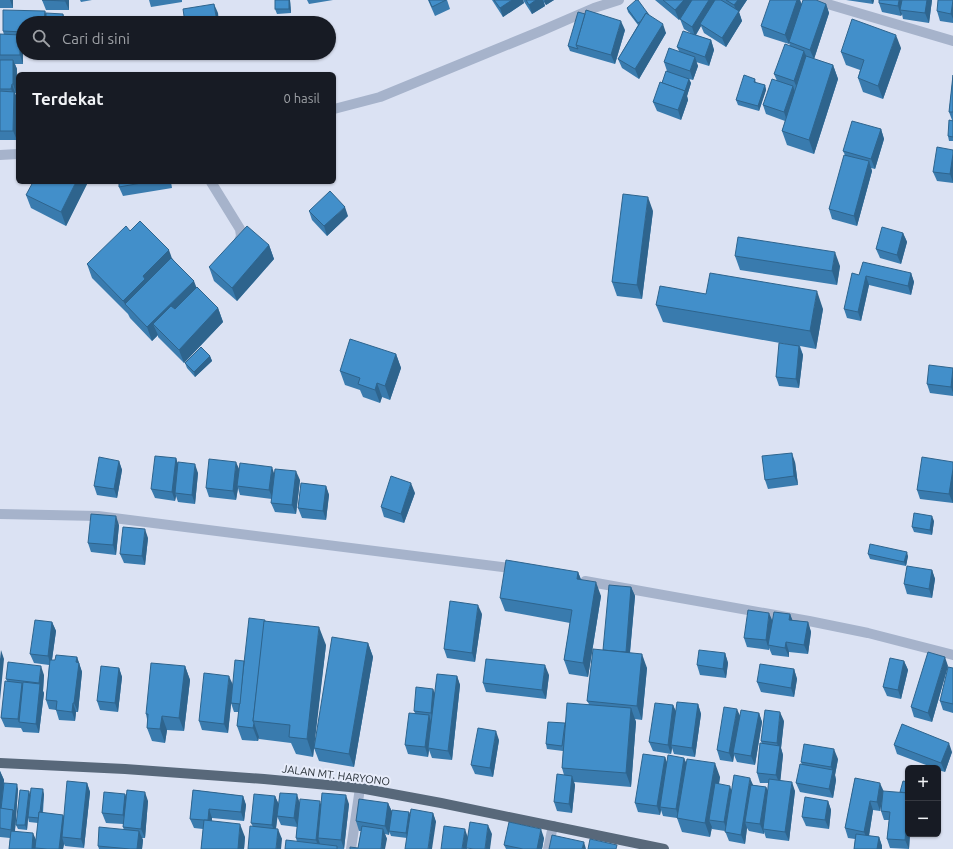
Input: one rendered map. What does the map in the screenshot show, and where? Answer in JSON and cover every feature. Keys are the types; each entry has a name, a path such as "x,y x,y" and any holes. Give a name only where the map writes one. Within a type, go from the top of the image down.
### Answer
{"main road":[{"name":"JALAN MT. HARYONO","path":"0,763 264,778 360,788 553,826 629,845 664,849"}],"street":[{"path":"336,108 380,97 594,8 619,0"},
{"path":"814,0 953,41"},
{"path":"0,155 16,154"},
{"path":"212,184 240,229 241,236 239,243 231,255"},
{"path":"0,514 98,516 531,572"},
{"path":"577,580 809,621 868,633 953,655"},
{"path":"350,849 360,788"},
{"path":"548,849 553,826"}],"building":[{"path":"42,0 65,0 65,1"},
{"path":"275,0 289,0 289,9 275,9"},
{"path":"429,0 446,0 432,7"},
{"path":"494,0 512,0 500,8"},
{"path":"526,0 536,0 529,5"},
{"path":"638,0 649,15 646,13 638,23 627,8"},
{"path":"663,0 684,0 675,10"},
{"path":"692,0 709,0 692,27 680,19"},
{"path":"715,0 721,0 739,11 722,38 700,24"},
{"path":"726,0 738,0 734,5"},
{"path":"770,0 797,0 785,35 761,26"},
{"path":"803,0 816,0 826,4 810,50 789,42"},
{"path":"879,0 899,0 898,6 879,3"},
{"path":"902,0 927,0 925,13 900,10"},
{"path":"938,0 953,0 951,14 937,11"},
{"path":"214,4 216,16 184,16 183,9"},
{"path":"3,10 45,11 45,16 16,16 16,32 3,31"},
{"path":"586,10 621,21 611,55 576,45"},
{"path":"578,12 585,14 576,45 578,49 568,46"},
{"path":"46,13 63,14 63,16 46,16"},
{"path":"646,13 663,24 635,69 618,59"},
{"path":"852,19 896,35 878,86 858,78 864,60 841,52"},
{"path":"683,31 711,40 705,57 677,47"},
{"path":"0,34 16,35 16,55 0,55"},
{"path":"785,44 804,51 794,81 774,74"},
{"path":"669,48 695,57 690,71 664,62"},
{"path":"806,56 833,65 809,140 782,131"},
{"path":"0,60 13,60 13,84 11,89 0,89"},
{"path":"666,71 689,79 685,91 662,83"},
{"path":"744,75 755,79 754,82 765,85 758,106 736,100"},
{"path":"953,75 953,112 949,112"},
{"path":"772,79 793,86 784,112 763,105"},
{"path":"660,82 685,91 678,110 653,102"},
{"path":"0,91 14,92 13,131 0,131"},
{"path":"949,120 953,121 953,137 948,136"},
{"path":"852,121 881,129 871,159 843,151"},
{"path":"937,147 953,150 950,174 933,172"},
{"path":"844,155 869,161 854,216 829,209"},
{"path":"32,184 75,184 61,212 26,195"},
{"path":"119,184 136,184 119,187"},
{"path":"330,191 345,207 324,226 309,211"},
{"path":"623,194 648,197 637,285 612,282"},
{"path":"140,221 169,250 143,276 145,279 123,301 87,264 126,226 130,231"},
{"path":"247,226 269,245 232,288 209,267"},
{"path":"882,227 903,233 897,255 876,249"},
{"path":"738,237 835,252 832,271 735,256"},
{"path":"171,258 194,281 147,327 125,304"},
{"path":"863,262 911,273 908,286 866,276 858,312 844,309 852,273 859,275"},
{"path":"710,273 817,291 810,331 656,305 660,286 706,294"},
{"path":"197,287 218,308 179,350 153,324 171,306 175,309"},
{"path":"350,339 396,354 385,386 377,383 375,390 358,384 360,378 340,371"},
{"path":"779,343 799,346 796,379 776,377"},
{"path":"201,347 210,356 194,372 185,363"},
{"path":"929,365 953,368 951,387 927,384"},
{"path":"792,453 794,476 765,480 762,456"},
{"path":"155,456 176,458 172,492 151,489"},
{"path":"99,457 119,461 114,489 94,486"},
{"path":"922,457 953,462 949,494 917,490"},
{"path":"209,459 236,462 233,491 206,488"},
{"path":"178,462 195,464 192,495 175,493"},
{"path":"240,463 272,467 269,490 237,486"},
{"path":"275,469 296,471 292,505 271,503"},
{"path":"391,476 411,483 401,514 381,507"},
{"path":"301,483 326,486 323,511 298,508"},
{"path":"914,513 932,516 930,530 912,527"},
{"path":"91,514 116,516 113,545 88,543"},
{"path":"123,527 145,529 142,556 120,554"},
{"path":"870,544 907,552 904,562 868,554"},
{"path":"506,560 578,572 577,579 596,582 583,663 564,660 572,610 500,598"},
{"path":"907,566 932,570 929,589 904,584"},
{"path":"609,585 631,587 626,652 603,650"},
{"path":"450,601 478,605 472,653 444,649"},
{"path":"748,610 769,613 766,640 744,638"},
{"path":"774,612 790,614 789,620 808,622 804,645 786,642 785,648 768,645"},
{"path":"249,618 265,620 253,728 237,726"},
{"path":"35,620 52,622 48,656 30,654"},
{"path":"264,621 319,627 307,739 289,737 290,725 253,721"},
{"path":"332,637 368,643 349,754 314,748"},
{"path":"593,649 642,654 637,706 587,701"},
{"path":"699,650 725,653 723,669 697,665"},
{"path":"928,652 945,657 928,713 911,707"},
{"path":"56,655 77,657 76,662 79,663 72,712 56,710 57,701 46,700 50,660 55,660"},
{"path":"890,658 904,661 898,690 883,687"},
{"path":"486,659 545,665 542,690 483,683"},
{"path":"235,660 244,661 240,704 231,703"},
{"path":"8,662 41,666 39,683 6,679"},
{"path":"151,663 185,666 179,718 162,716 160,729 147,728 148,714 146,714"},
{"path":"760,664 794,669 791,688 757,682"},
{"path":"101,666 119,668 115,703 97,701"},
{"path":"948,667 953,668 953,704 940,701"},
{"path":"204,673 229,676 224,724 199,721"},
{"path":"437,674 457,676 448,751 428,748"},
{"path":"5,681 22,683 18,719 1,718"},
{"path":"23,682 40,684 36,724 19,722"},
{"path":"416,687 433,689 431,713 414,711"},
{"path":"677,702 698,704 692,748 671,745"},
{"path":"567,703 631,708 626,773 562,768"},
{"path":"655,703 673,705 668,745 649,742"},
{"path":"724,707 737,709 729,753 717,750"},
{"path":"741,710 759,713 751,756 733,753"},
{"path":"765,710 780,712 777,743 761,741"},
{"path":"409,713 429,715 425,747 405,745"},
{"path":"548,722 565,723 562,746 546,744"},
{"path":"902,724 949,743 941,763 894,745"},
{"path":"478,728 496,731 490,768 471,765"},
{"path":"760,743 780,746 776,775 757,773"},
{"path":"804,744 834,749 831,767 801,762"},
{"path":"643,754 665,757 657,806 635,803"},
{"path":"668,755 684,758 676,809 660,807"},
{"path":"687,759 715,763 705,823 677,818"},
{"path":"800,764 833,770 829,789 796,783"},
{"path":"557,774 572,776 569,804 554,802"},
{"path":"734,775 750,778 741,835 725,832"},
{"path":"855,778 880,783 877,802 870,801 864,832 845,828"},
{"path":"769,779 792,782 785,832 763,829"},
{"path":"67,781 87,783 81,839 62,837"},
{"path":"903,781 905,781 905,793 900,792"},
{"path":"4,783 17,784 14,812 13,810 1,809"},
{"path":"715,783 730,786 724,822 709,820"},
{"path":"751,785 766,787 760,824 745,822"},
{"path":"31,788 43,789 39,818 28,817"},
{"path":"20,790 29,791 25,825 16,825"},
{"path":"127,790 145,792 141,829 123,827"},
{"path":"193,790 243,796 241,812 209,809 208,820 190,819"},
{"path":"883,791 905,793 905,840 887,839 890,812 881,811"},
{"path":"104,792 125,794 123,815 102,813"},
{"path":"280,793 297,794 294,818 277,816"},
{"path":"322,793 346,795 341,840 318,838"},
{"path":"254,794 275,796 272,825 251,823"},
{"path":"805,797 828,801 825,820 802,817"},
{"path":"300,799 320,801 316,840 296,838"},
{"path":"359,799 388,803 385,826 356,821"},
{"path":"0,808 13,810 11,830 0,828"},
{"path":"411,809 433,813 428,849 405,849"},
{"path":"392,810 409,812 406,833 389,831"},
{"path":"39,812 63,815 59,849 35,848"},
{"path":"204,820 240,824 238,849 201,849"},
{"path":"470,822 488,825 485,849 466,848"},
{"path":"509,822 541,829 537,849 523,849 504,845"},
{"path":"250,826 278,829 276,849 248,849"},
{"path":"362,826 383,829 381,849 350,849 350,847 358,848"},
{"path":"444,826 465,829 462,849 441,849"},
{"path":"99,827 139,831 137,849 98,846"},
{"path":"11,831 33,833 32,849 9,849"},
{"path":"856,834 879,837 877,849 854,849"},
{"path":"552,835 584,842 582,849 549,849"},
{"path":"590,839 617,845 616,849 588,849"},
{"path":"286,840 337,846 337,849 285,849"}]}
